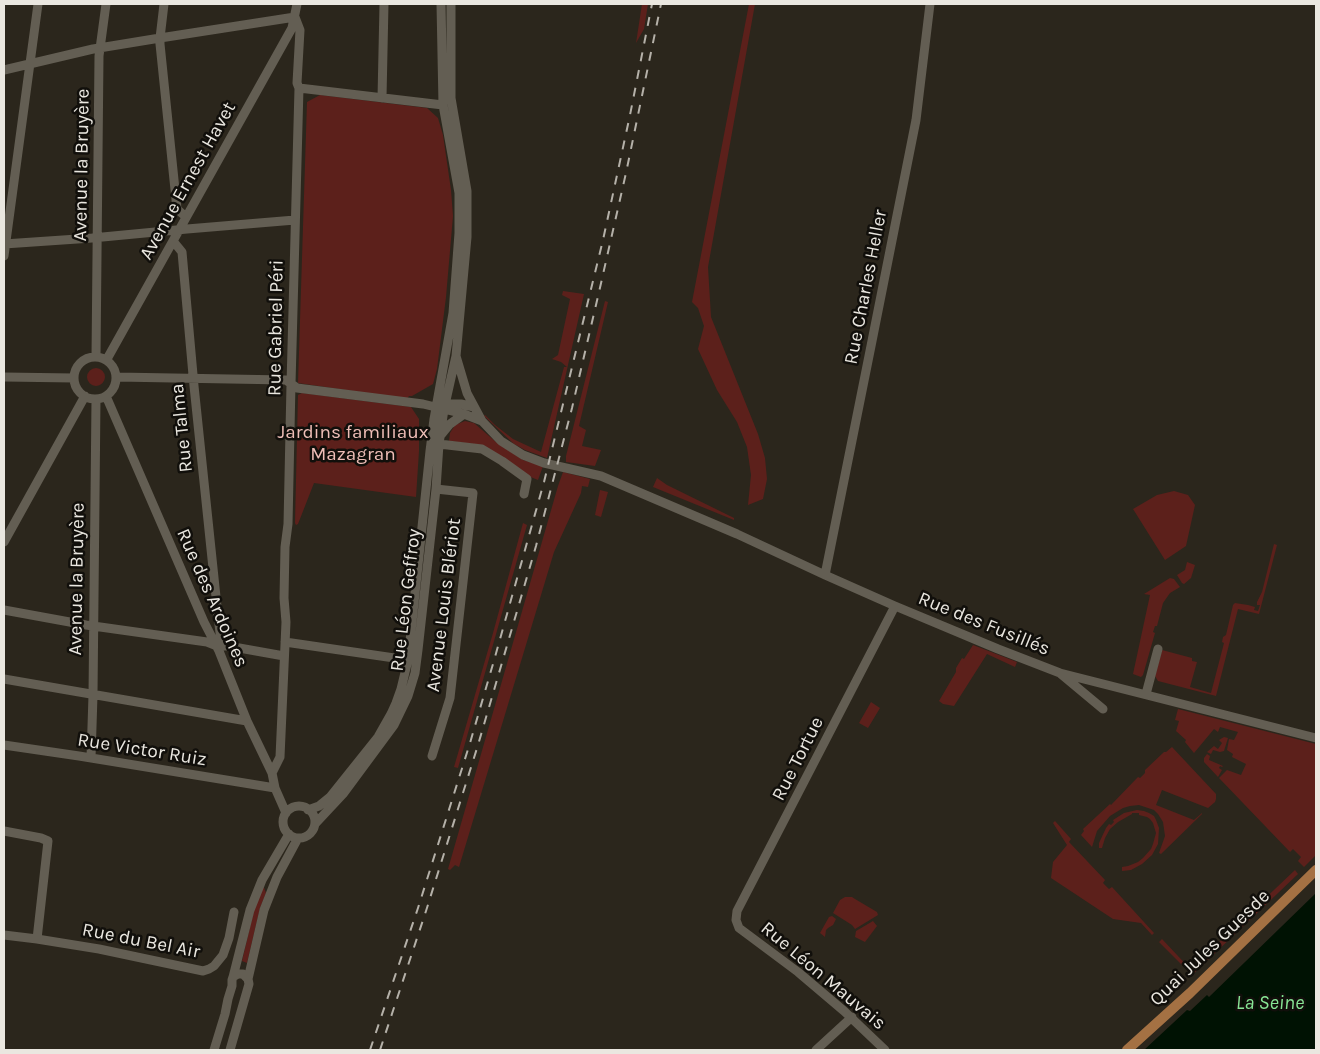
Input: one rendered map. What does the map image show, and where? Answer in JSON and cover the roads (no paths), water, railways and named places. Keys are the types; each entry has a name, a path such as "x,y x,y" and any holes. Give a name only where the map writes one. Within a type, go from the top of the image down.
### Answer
{"main road":[{"name":"Quai Jules Guesde","path":"1127,1050 1190,994 1316,870"}],"street":[{"path":"4,256 38,4"},
{"name":"Avenue la Bruyère","path":"96,356 100,49 106,4"},
{"path":"164,4 160,38 177,209 186,217"},
{"name":"Rue Gabriel Péri","path":"272,773 280,758 285,642 285,547 288,524 290,384 299,88 297,83 300,30 295,17 297,4"},
{"path":"382,98 384,4"},
{"path":"441,4 443,105 459,193 459,234 453,312 441,406"},
{"path":"441,406 456,356 467,237 467,191 450,98 451,4"},
{"name":"Rue Charles Heller","path":"824,575 916,120 930,4"},
{"path":"4,70 160,38 295,17"},
{"name":"Avenue Ernest Havet","path":"107,360 280,50 292,28 295,17"},
{"path":"299,88 443,105"},
{"path":"5,244 295,220"},
{"name":"Rue Talma","path":"173,241 182,252 218,616 221,641 228,646"},
{"path":"96,356 107,360 116,370 117,378 114,388 106,396 96,399 85,396 77,389 74,378 78,365 89,357 96,356"},
{"path":"456,356 467,393 482,421"},
{"path":"4,377 74,378"},
{"path":"117,378 286,380 297,388 441,406 461,404 474,407"},
{"path":"4,542 85,396"},
{"name":"Rue des Ardoines","path":"106,396 204,622 217,646 247,721 272,773 286,813"},
{"name":"Avenue la Bruyère","path":"91,758 96,399"},
{"path":"441,406 482,421"},
{"name":"Rue Léon Geffroy","path":"315,824 343,794 377,750 394,725 408,696 418,650 436,489 441,406"},
{"name":"Rue Léon Geffroy","path":"308,810 319,806 330,797 378,736 391,714 401,689 408,660 430,451 441,406"},
{"path":"464,414 450,424 440,440 482,449 502,461 527,479 524,494"},
{"name":"Rue des Fusillés","path":"482,421 501,441 523,455 594,474 737,534 824,575 1020,661 1316,738"},
{"name":"Avenue Louis Blériot","path":"432,756 450,698 473,493 436,489"},
{"name":"Rue Tortue","path":"739,928 736,920 737,911 895,606"},
{"path":"4,610 284,656"},
{"path":"204,622 218,616"},
{"path":"285,642 408,660"},
{"path":"1146,694 1158,649"},
{"path":"1060,672 1103,709"},
{"path":"4,679 247,721"},
{"path":"1088,697 1087,686 1090,680"},
{"name":"Rue Victor Ruiz","path":"4,745 276,788"},
{"path":"301,807 312,814 315,824 309,835 298,838 289,834 283,824 286,813 290,809 301,807"},
{"path":"4,831 48,841 37,939"},
{"path":"214,1050 225,1014 250,910 262,880 289,834"},
{"path":"230,1050 242,1011 264,910 277,877 298,838"},
{"name":"Rue du Bel Air","path":"4,935 99,949 203,971 209,970 214,966 222,955 229,938 234,912"},
{"name":"Rue Léon Mauvais","path":"739,928 798,972 852,1017 885,1050"},
{"path":"233,982 236,975 241,974 245,976 248,983"},
{"path":"816,1050 852,1017"}],"water":[{"name":"La Seine","path":"1316,893 1316,1050 1144,1050 1187,1010 1190,1011 1207,995 1209,997"}],"railway":[{"path":"370,1050 418,908 470,743 544,482 603,240 652,4"},
{"path":"380,1050 478,745 536,546 572,408 599,292 661,4"}],"park label":[{"name":"Jardins familiaux Mazagran","path":"353,444"}]}
